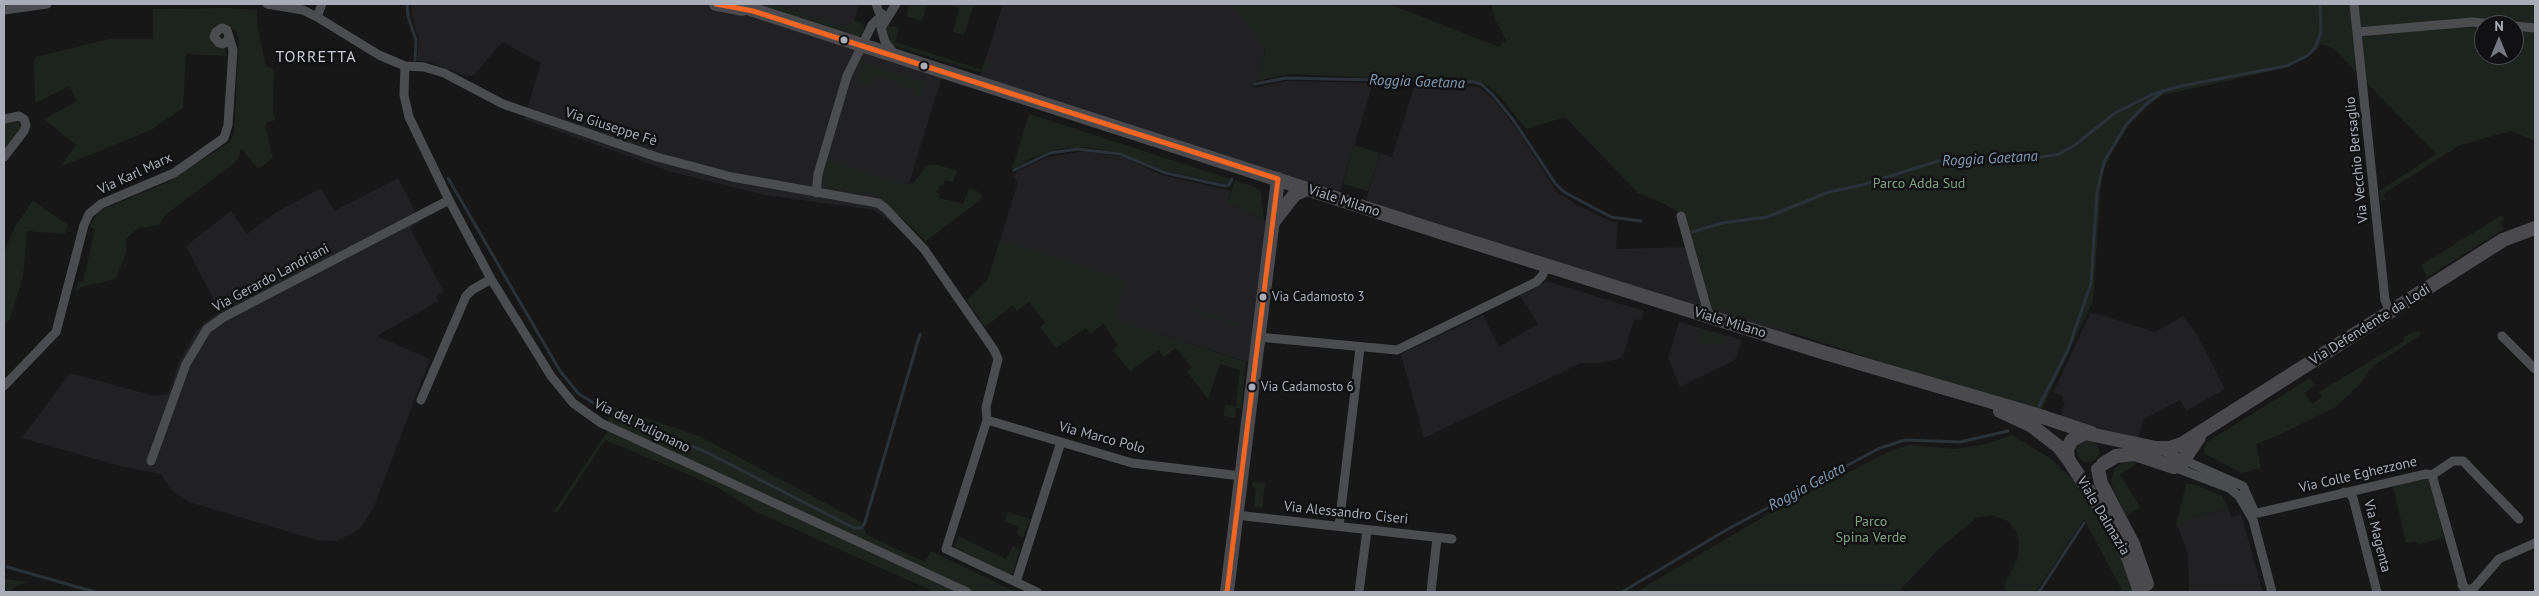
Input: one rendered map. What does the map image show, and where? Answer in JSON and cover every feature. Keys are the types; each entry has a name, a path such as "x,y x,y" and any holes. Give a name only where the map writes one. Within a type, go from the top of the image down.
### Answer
{"street":[{"path":"4,10 47,4"},
{"name":"Via Giuseppe Fè","path":"267,4 303,10 379,55 405,66 424,67 444,73 506,105 657,157 741,179 881,205 924,249 996,354 997,368 986,407 987,420 946,549 1016,582"},
{"path":"317,17 322,4"},
{"name":"Viale Milano","path":"716,4 753,11"},
{"name":"Viale Milano","path":"735,4 1547,266 2037,415 2095,436 2156,448 2176,447 2207,429"},
{"path":"876,4 878,12 887,17"},
{"path":"896,4 881,25 881,35 887,46 898,58"},
{"name":"Via Vecchio Bersaglio","path":"2354,4 2385,296 2390,312"},
{"path":"816,193 818,174 843,88 872,24 878,19 887,17"},
{"path":"2357,32 2474,22"},
{"name":"Via Karl Marx","path":"4,386 56,332 84,225 89,214 101,204 174,173 224,138 228,125 233,50 229,40"},
{"name":"Via del Pulignano","path":"405,66 404,95 409,117 449,200 492,279 556,382 585,414 967,592"},
{"path":"4,119 19,116 24,119 26,125 4,157"},
{"path":"1227,592 1278,179"},
{"path":"1272,225 1295,194 1307,189"},
{"name":"Via Gerardo Landriani","path":"151,461 186,364 207,328 224,317 449,200"},
{"path":"1682,216 1709,316"},
{"name":"Via Defendente da Lodi","path":"2207,429 2503,240 2535,228"},
{"path":"1258,337 1386,351 1403,348 1536,282 1547,266"},
{"path":"421,400 466,296 472,290 492,279"},
{"path":"2502,336 2535,369"},
{"path":"1339,526 1360,348"},
{"name":"Viale Milano","path":"1937,386 2001,411 2032,426 2059,447 2071,464"},
{"name":"Via Marco Polo","path":"987,420 1132,463 1241,476"},
{"path":"2179,464 2207,429"},
{"path":"2101,466 2107,451 2095,436 2080,434 2072,440 2068,449 2071,464 2089,472 2101,466 2116,456 2134,454 2179,464 2198,466 2243,486 2247,490 2254,511 2272,592"},
{"path":"1037,592 1016,582 1061,442"},
{"path":"2194,444 2192,458 2198,466"},
{"path":"2156,448 2179,464 2233,490 2255,516"},
{"name":"Via Colle Eghezzone","path":"2255,516 2344,492 2426,474 2432,475 2453,461 2460,460 2519,519"},
{"name":"Viale Dalmazia","path":"2071,464 2115,531 2129,560 2140,592"},
{"name":"Viale Dalmazia","path":"2101,466 2104,491 2138,554 2149,592"},
{"path":"2432,475 2463,588 2473,589 2499,559 2535,543"},
{"name":"Via Magenta","path":"2344,492 2350,494 2353,498 2377,592"},
{"name":"Via Alessandro Ciseri","path":"1236,515 1452,539"},
{"path":"1359,592 1367,530"},
{"path":"1431,592 1437,538"}],"shaded area":[{"path":"411,4 713,4 943,73 896,226 874,210 765,195 672,172 524,119 541,63 502,42 474,75 466,76 432,63 417,61 419,41 412,16"},
{"path":"737,4 859,4 854,21 864,25 864,30 860,36"},
{"path":"1003,4 1232,4 1264,47 1265,54 1254,88 1286,81 1373,83 1338,198 978,83"},
{"path":"1415,84 1479,87 1493,99 1519,132 1556,191 1577,205 1611,221 1618,222 1616,249 1687,247 1792,327 1790,339 1364,207 1380,153 1392,157"},
{"path":"1085,151 1123,157 1162,175 1231,191 1228,203 1271,223 1254,364 988,279 1018,182 1014,177 1017,171 1048,157"},
{"path":"398,178 421,222 410,228 444,292 436,297 438,301 377,336 430,359 373,509 361,527 353,533 336,541 317,540 189,502 171,490 161,474 116,465 22,438 70,373 154,396 168,394 179,362 195,333 206,321 220,312 186,246 231,211 247,234 275,213 321,188 334,211"},
{"path":"1546,281 1644,311 1641,321 1634,319 1623,356 1599,363 1581,363 1424,438 1401,354 1483,315 1499,347 1538,324 1519,294"},
{"path":"2094,313 2155,332 2183,316 2197,335 2225,389 2186,411 2180,400 2144,419 2136,444 2058,422 2065,402 2062,400 2063,396 2053,393 2090,314"},
{"path":"1679,322 1742,340 1735,360 1680,387 1668,358"},
{"path":"2228,508 2231,517 2241,514 2263,592 2189,592 2188,554 2178,527 2191,518"}],"green space":[{"path":"757,4 774,4 849,28 852,20 862,23 864,30 862,35 856,36"},
{"path":"910,4 927,4 922,21 906,16"},
{"path":"948,4 974,4 964,35 953,32 959,10 957,7"},
{"name":"Parco Adda Sud","path":"1235,4 1389,4 1499,47 1506,40 1495,19 1491,4 2535,4 2535,141 2511,131 2460,145 2383,194 2386,199 2382,201 2379,191 2436,154 2334,49 2322,44 2312,54 2289,67 2163,95 2151,103 2130,124 2114,147 2102,174 2093,301 2040,413 1709,306 1683,215 1664,204 1638,193 1565,117 1526,129 1497,93 1482,82 1290,74 1256,81 1265,54 1264,47 1233,6"},
{"path":"229,8 257,10 257,24 266,66 274,69 273,113 276,120 266,122 266,130 273,158 258,169 241,148 239,157 233,164 165,215 159,225 138,228 126,239 126,253 116,279 81,287 75,293 78,281 83,282 95,229 89,227 98,211 164,184 230,142 234,133 239,40 235,30 227,25 216,26 211,34 212,43 225,50 227,56 186,54 183,108 151,130 60,167 76,145 44,119 77,101 69,86 35,103 34,62 36,57 109,39 153,39 153,9"},
{"path":"888,26 899,28 895,42 982,70 986,58 991,67 978,72 895,46 889,41 885,31"},
{"path":"863,62 921,81 923,86 919,98 914,97 916,91 905,87 905,85 875,75 870,87 856,83 861,69 859,63"},
{"path":"1029,114 1230,179 1226,184 1166,171 1121,153 1086,147 1059,149 1032,158 1012,169"},
{"path":"16,121 19,123 20,128 4,150 4,123"},
{"path":"1354,145 1380,153 1368,191 1343,184"},
{"path":"826,160 907,185 914,182 927,165 938,165 957,171 953,182 945,180 943,186 940,185 937,193 940,194 939,198 963,204 969,189 979,192 983,198 926,241 882,199 869,194 834,189 825,184 823,176"},
{"path":"1235,180 1255,187 1261,192 1264,220 1228,203"},
{"path":"33,201 68,225 65,234 27,231 23,277 10,319 4,325 4,253 15,226"},
{"path":"2502,215 2504,220 2500,222 2504,229 2427,277 2421,265"},
{"path":"1000,240 1127,281 1115,319 1246,362 1241,409 1236,408 1235,418 1224,416 1224,412 1225,405 1236,406 1240,370 1220,364 1208,399 1187,372 1192,368 1176,348 1164,357 1159,350 1130,371 1113,350 1118,345 1103,324 1090,334 1086,328 1056,348 1040,327 1045,322 1029,302 1017,311 1013,305 985,327 967,300 988,279"},
{"path":"1195,309 1238,323 1237,326 1193,312"},
{"path":"1700,329 1725,337 1725,345 1700,345"},
{"path":"2418,331 2422,334 2373,366 2360,384 2336,407 2256,444 2261,468 2242,473 2205,454 2204,447 2207,442 2310,378 2315,386 2304,393 2312,404 2322,397 2319,392 2404,341 2403,337"},
{"path":"610,406 699,436 861,522 867,535 925,562 931,551 1016,592 934,592 759,513 715,486 605,440 559,510 553,513 607,432"},
{"name":"Parco Spina Verde","path":"2012,435 2050,458 2077,484 2110,536 2124,564 2133,592 2123,592 2084,519 2036,592 2007,592 2004,586 2018,558 2019,542 2017,533 2008,521 1992,515 1976,518 1939,549 1898,592 1636,592 1782,506 1888,452 1908,445 1954,449 1982,445"},
{"path":"2088,440 2096,443 2099,451 2096,459 2088,462 2080,459 2077,451 2080,443"},
{"path":"2128,461 2139,462 2120,474 2140,507 2127,516 2111,481 2115,468"},
{"path":"2430,478 2444,537 2417,545 2416,541 2406,543 2393,486"},
{"path":"1252,482 1265,483 1262,508 1254,507 1256,489"},
{"path":"2186,484 2193,484 2222,496 2228,508 2191,518 2178,527 2176,526"},
{"path":"1008,512 1030,519 1023,538 1017,534 1019,526 1005,522"},
{"path":"958,536 1006,559 1013,546 1020,549 1012,574 1010,575 954,548"},
{"path":"4,579 29,582 16,586 10,592 4,592"}],"waterway":[{"path":"407,4 408,16 416,40 415,60"},
{"name":"Roggia Gaetana","path":"1693,232 1722,223 1767,217 1829,192 1862,185 1938,161 1996,158 2031,159 2059,154 2075,145 2115,113 2153,94 2181,86 2286,66 2307,56 2315,48 2321,32 2320,4"},
{"name":"Roggia Gaetana","path":"1255,84 1286,78 1474,82 1481,84 1493,95 1514,121 1555,183 1564,192 1611,217 1641,221"},
{"name":"Roggia Gelata","path":"2039,406 2068,350 2091,283 2097,192 2104,162 2126,125 2145,105 2161,93"},
{"name":"Roggia Gaetana","path":"1014,170 1050,153 1078,149 1120,154 1166,173 1225,186 1229,185 1232,179"},
{"path":"448,178 560,371 579,394 627,423 702,450 854,528 862,528 865,522 920,334"},
{"name":"Roggia Gelata","path":"1622,592 1728,529 1880,448 1905,440 1960,442 2008,431"},
{"path":"2039,592 2084,523"},
{"path":"7,567 95,592"}],"transit line":[{"path":"716,4 753,11 1278,179"},
{"path":"1227,592 1278,179"}],"place":[{"name":"Via Cadamosto 3","path":"1263,297"},
{"name":"Via Cadamosto 6","path":"1252,387"}],"district":[{"name":"TORRETTA","path":"316,57"}]}
